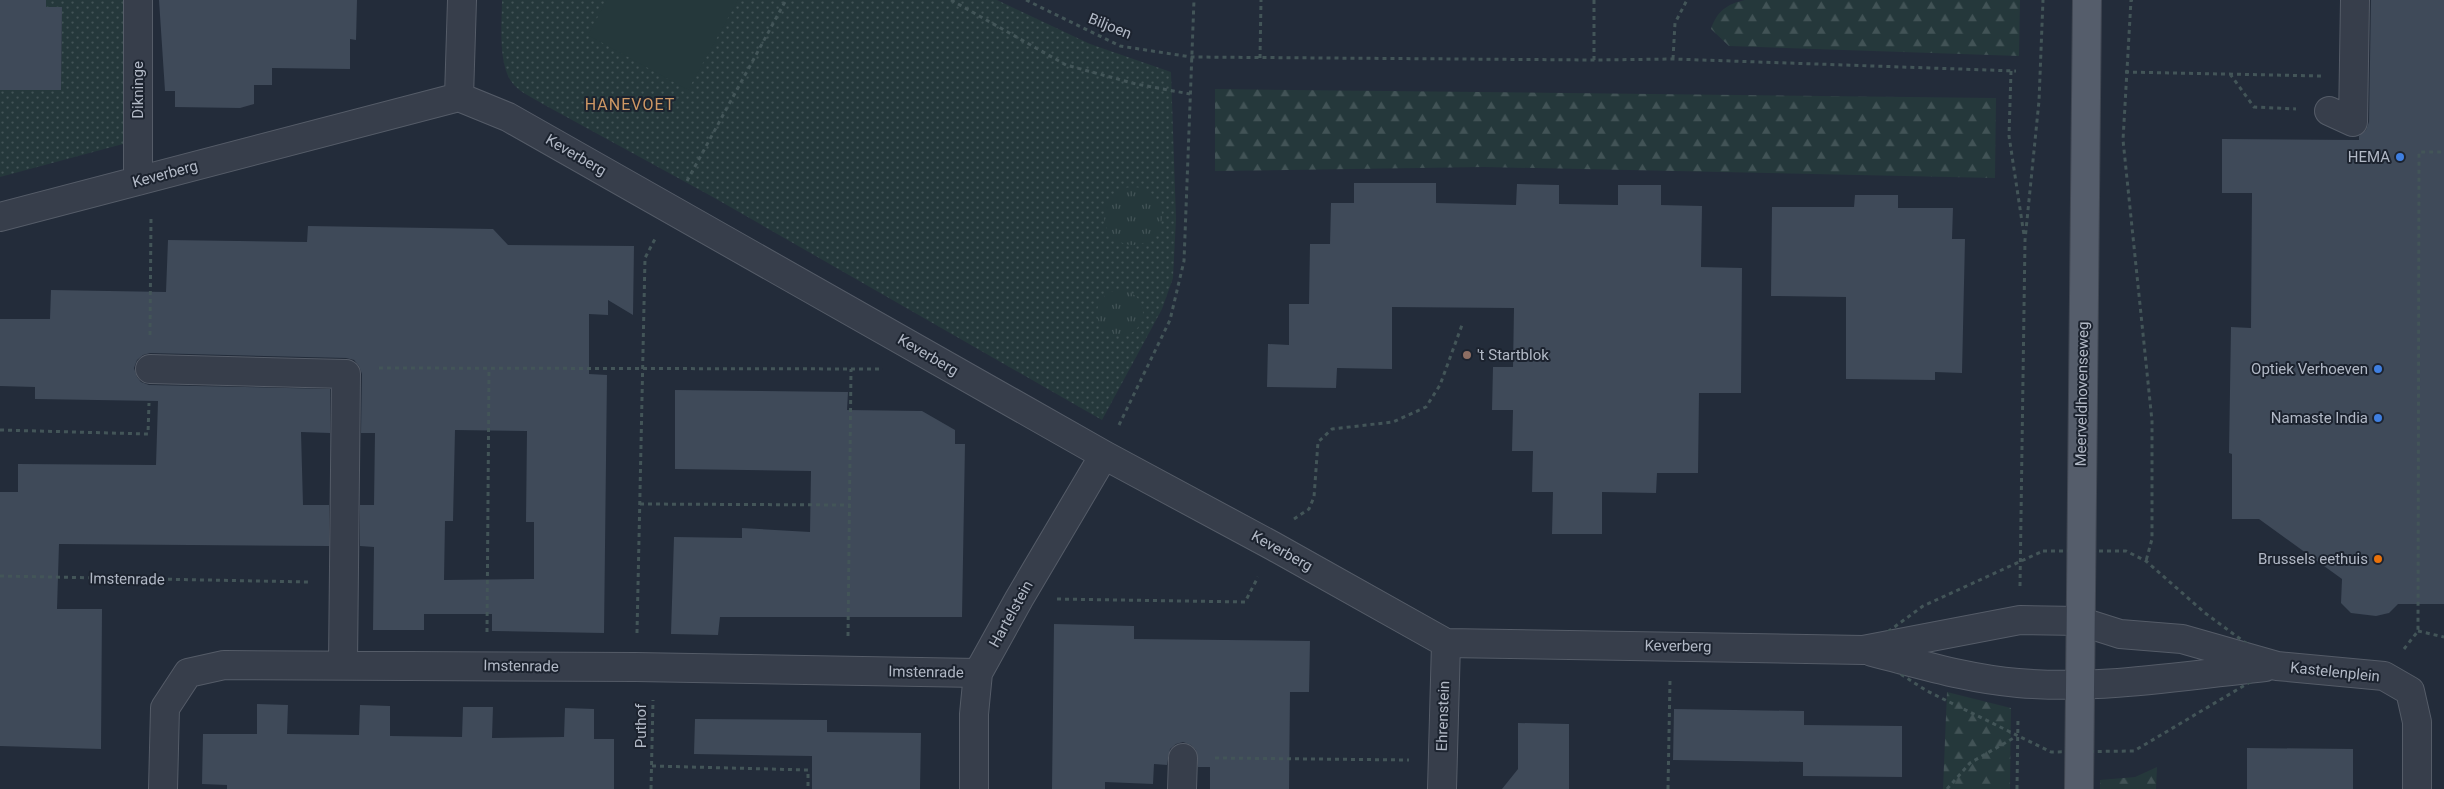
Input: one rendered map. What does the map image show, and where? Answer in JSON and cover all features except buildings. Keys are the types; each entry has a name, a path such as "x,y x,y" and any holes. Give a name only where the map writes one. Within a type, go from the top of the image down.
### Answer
{"main road":[{"name":"Meerveldhovenseweg","path":"2079,789 2087,0"}],"street":[{"name":"Dikninge","path":"138,0 138,181"},
{"path":"459,97 462,0"},
{"path":"2329,111 2353,122 2355,0"},
{"name":"Keverberg","path":"0,217 459,97 508,117 1104,455 1273,546 1446,643 1864,650 2020,620 2080,621"},
{"path":"150,369 346,374 343,664"},
{"name":"Hartelstein","path":"974,789 974,714 978,673 1019,599 1104,455"},
{"name":"Kastelenplein","path":"2080,621 2120,634 2182,638 2277,666 2384,676 2410,691 2417,722 2417,789"},
{"name":"Ehrenstein","path":"1442,789 1446,643"},
{"name":"Keverberg","path":"1864,650 1979,678 2018,683 2080,684"},
{"name":"Imstenrade","path":"163,789 165,708 188,673 224,665 343,664 636,667 978,673"},
{"name":"Kastelenplein","path":"2080,684 2142,681 2277,666"},
{"path":"1182,789 1183,758"}],"path":[{"path":"636,667 645,258 786,0"},
{"path":"951,0 1066,65 1136,84 1190,94"},
{"name":"Biljoen","path":"1026,0 1120,46 1191,57 1594,60 1673,58 2013,71 2009,136 2025,240"},
{"path":"1104,455 1170,320 1184,261 1194,0"},
{"path":"1260,0 1260,58"},
{"path":"1594,0 1594,60"},
{"path":"1673,58 1675,22 1687,0"},
{"path":"2019,593 2025,240 2039,101 2043,0"},
{"path":"2133,0 2131,0 2123,140 2152,421 2152,540 2146,561"},
{"path":"2126,72 2326,76"},
{"path":"2230,74 2254,107 2329,111"},
{"path":"2444,152 2419,152 2418,631 2444,637"},
{"path":"0,430 148,434 151,218"},
{"path":"1309,509 1314,497 1318,442 1332,429 1394,422 1426,407 1440,385 1462,325"},
{"path":"346,374 353,368 886,370"},
{"path":"487,666 489,368"},
{"path":"848,670 851,369"},
{"path":"640,504 850,505"},
{"name":"Imstenrade","path":"0,576 344,583"},
{"path":"1019,599 1245,602 1256,580"},
{"path":"1668,789 1670,646"},
{"path":"2102,752 2134,751 2277,666"},
{"name":"Puthof","path":"636,667 653,699 651,789"},
{"path":"2017,789 2018,715"},
{"path":"1947,789 1970,763 2017,735"},
{"path":"1183,758 1442,759"},
{"path":"652,766 808,770 808,789"}],"green space":[{"path":"46,0 124,0 123,144 0,177 0,90 61,90 62,7 46,7"},
{"path":"502,0 997,0 1090,44 1171,72 1176,219 1173,278 1162,309 1102,420 711,196 521,91 509,78 505,69 501,33"},
{"path":"607,0 738,0 688,90 588,35"},
{"path":"1745,0 2020,0 2019,56 1729,46 1711,29 1713,23 1723,9"},
{"path":"1215,89 1996,98 1995,178 1484,167 1215,171"},
{"path":"1133,187 1144,189 1157,200 1162,216 1160,227 1149,240 1133,245 1122,243 1109,232 1104,216 1106,205 1117,192"},
{"path":"1115,290 1125,290 1139,300 1143,313 1139,326 1133,332 1125,336 1115,336 1101,326 1097,318 1097,308 1107,294"},
{"path":"1947,692 2011,708 2010,789 1943,789"},
{"path":"2157,767 2156,789 2100,789 2100,780 2135,777"}],"place":[{"name":"HEMA","path":"2400,157"},
{"name":"'t Startblok","path":"1467,355"},
{"name":"Optiek Verhoeven","path":"2378,369"},
{"name":"Namaste India","path":"2378,418"},
{"name":"Brussels eethuis","path":"2378,559"}],"district":[{"name":"HANEVOET","path":"630,104"}]}
